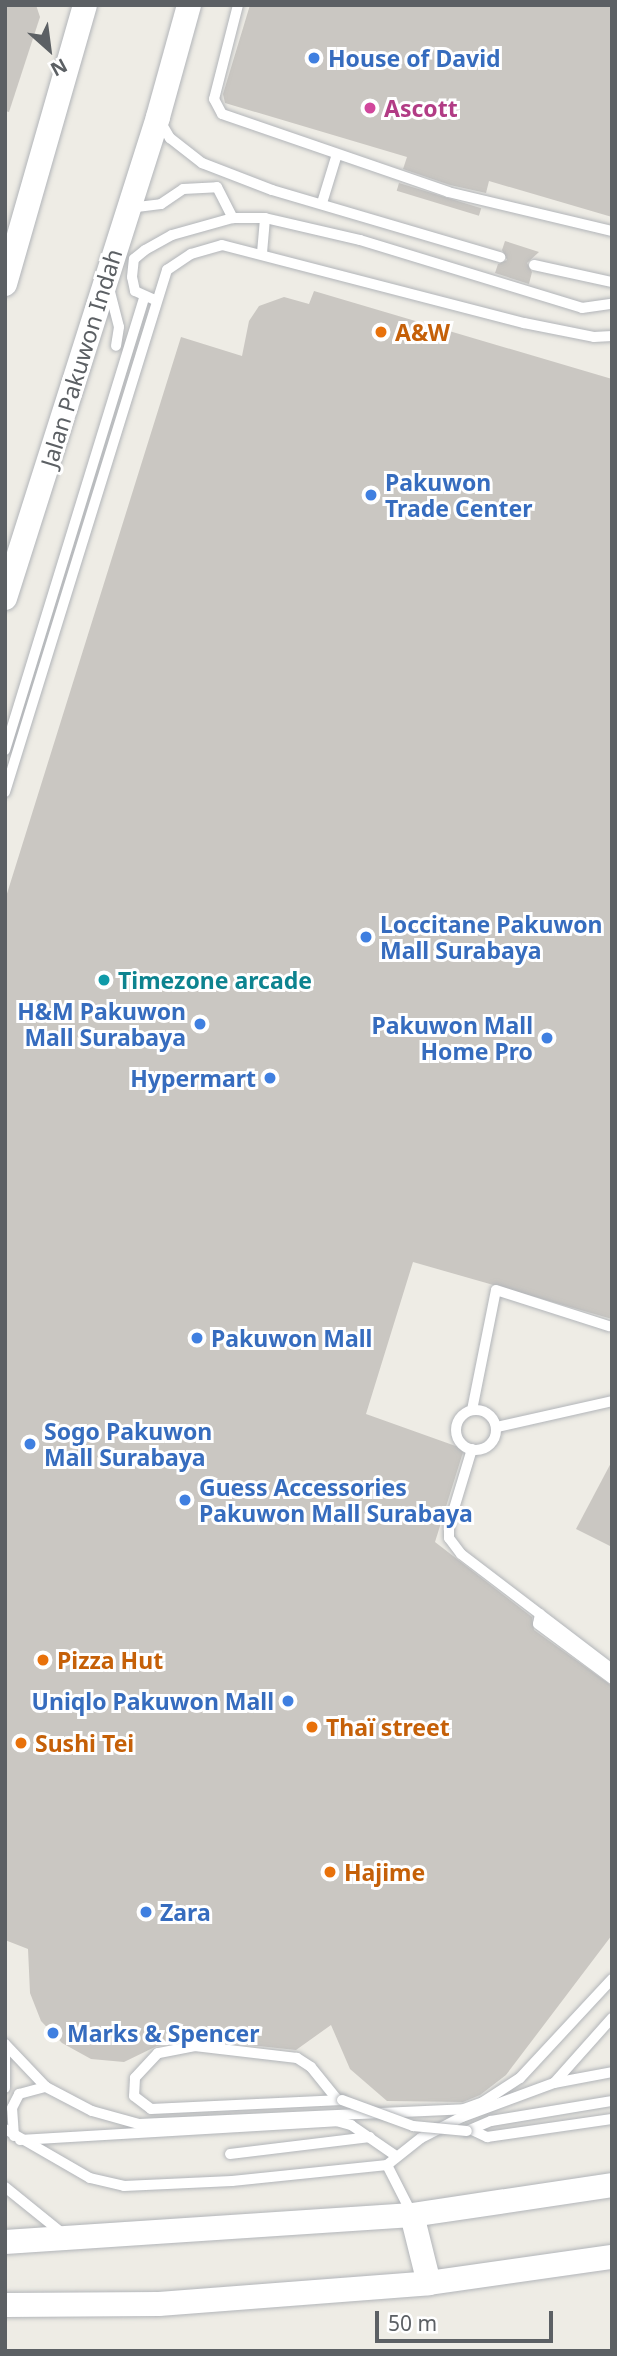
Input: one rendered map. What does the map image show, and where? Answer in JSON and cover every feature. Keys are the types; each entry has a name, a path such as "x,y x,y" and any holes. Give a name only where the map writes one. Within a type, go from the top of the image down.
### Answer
{"street":[{"path":"5,284 85,5"},
{"name":"Jalan Pakuwon Indah","path":"5,598 9,573 159,117 189,5"},
{"path":"5,2242 412,2215 612,2185"},
{"path":"412,2215 429,2283"},
{"path":"5,2305 159,2304 429,2283 612,2257"}],"lane":[{"path":"238,5 214,99 216,107 236,120 448,192 612,231"},
{"path":"159,117 170,138 202,163 500,257"},
{"path":"322,203 337,154"},
{"path":"128,208 161,204 183,189 217,187 233,218"},
{"path":"149,299 135,290 134,259 172,235 233,218 265,218 360,240 582,308 612,304"},
{"path":"262,253 265,218"},
{"path":"5,750 149,299 167,270 191,254 222,245 262,253 524,323 594,337 612,336"},
{"path":"534,265 612,282"},
{"path":"105,282 117,312 116,346"},
{"path":"5,792 149,299"},
{"path":"473,1450 457,1437 457,1425 472,1410 496,1290 609,1326"},
{"path":"497,1427 612,1401"},
{"path":"472,1410 492,1417 497,1427 494,1439 473,1450 452,1525 453,1539 461,1553 612,1669"},
{"path":"540,1614 538,1624 612,1679"},
{"path":"5,2044 46,2087 92,2111 139,2124 464,2109 483,2102 520,2078 612,1979"},
{"path":"554,2083 612,2018"},
{"path":"5,2044 5,2088"},
{"path":"340,2099 311,2067 297,2058 195,2046 158,2053 135,2078 134,2096 150,2109 340,2099 413,2126 470,2130 487,2137 612,2119"},
{"path":"13,2135 90,2178 124,2186 232,2181 387,2165 396,2155 443,2126 554,2083 612,2072"},
{"path":"13,2135 12,2108 19,2094 46,2087"},
{"path":"470,2130 491,2121 612,2101"},
{"path":"13,2135 336,2121 370,2137 396,2155"},
{"path":"230,2154 370,2137"},
{"path":"387,2165 412,2215"},
{"path":"5,2187 68,2239"}],"building":[{"path":"5,5 36,5 40,17 9,112 5,111"},
{"path":"250,5 612,5 612,217 489,181 486,193 450,185 403,169 407,157 225,103 223,94"},
{"path":"399,183 481,208 479,216 397,191"},
{"path":"505,241 539,252 527,263 532,272 529,284 495,273 498,264 507,260 502,250"},
{"name":"Pakuwon Mall","path":"314,291 612,379 612,1319 413,1262 366,1414 464,1449 435,1542 532,1617 534,1630 612,1686 612,1935 506,2075 480,2095 463,2102 387,2101 350,2069 331,2025 296,2050 194,2039 157,2046 124,2062 91,2059 62,2043 41,2021 30,1993 28,1949 5,1940 5,900 181,337 242,356 249,321 259,306 284,297 309,304"},
{"path":"612,1461 612,1547 576,1529"}],"place":[{"name":"House of David","path":"314,58"},
{"name":"Ascott","path":"370,108"},
{"name":"A&W","path":"381,332"},
{"name":"Pakuwon Trade Center","path":"371,495"},
{"name":"Loccitane Pakuwon Mall Surabaya","path":"366,937"},
{"name":"Timezone arcade","path":"104,980"},
{"name":"H&M Pakuwon Mall Surabaya","path":"200,1024"},
{"name":"Pakuwon Mall Home Pro","path":"547,1038"},
{"name":"Hypermart","path":"270,1078"},
{"name":"Pakuwon Mall","path":"197,1338"},
{"name":"Sogo Pakuwon Mall Surabaya","path":"30,1444"},
{"name":"Guess Accessories Pakuwon Mall Surabaya","path":"185,1500"},
{"name":"Pizza Hut","path":"43,1660"},
{"name":"Uniqlo Pakuwon Mall","path":"288,1701"},
{"name":"Thaï street","path":"312,1727"},
{"name":"Sushi Tei","path":"21,1743"},
{"name":"Hajime","path":"330,1872"},
{"name":"Zara","path":"146,1912"},
{"name":"Marks & Spencer","path":"53,2033"}]}
